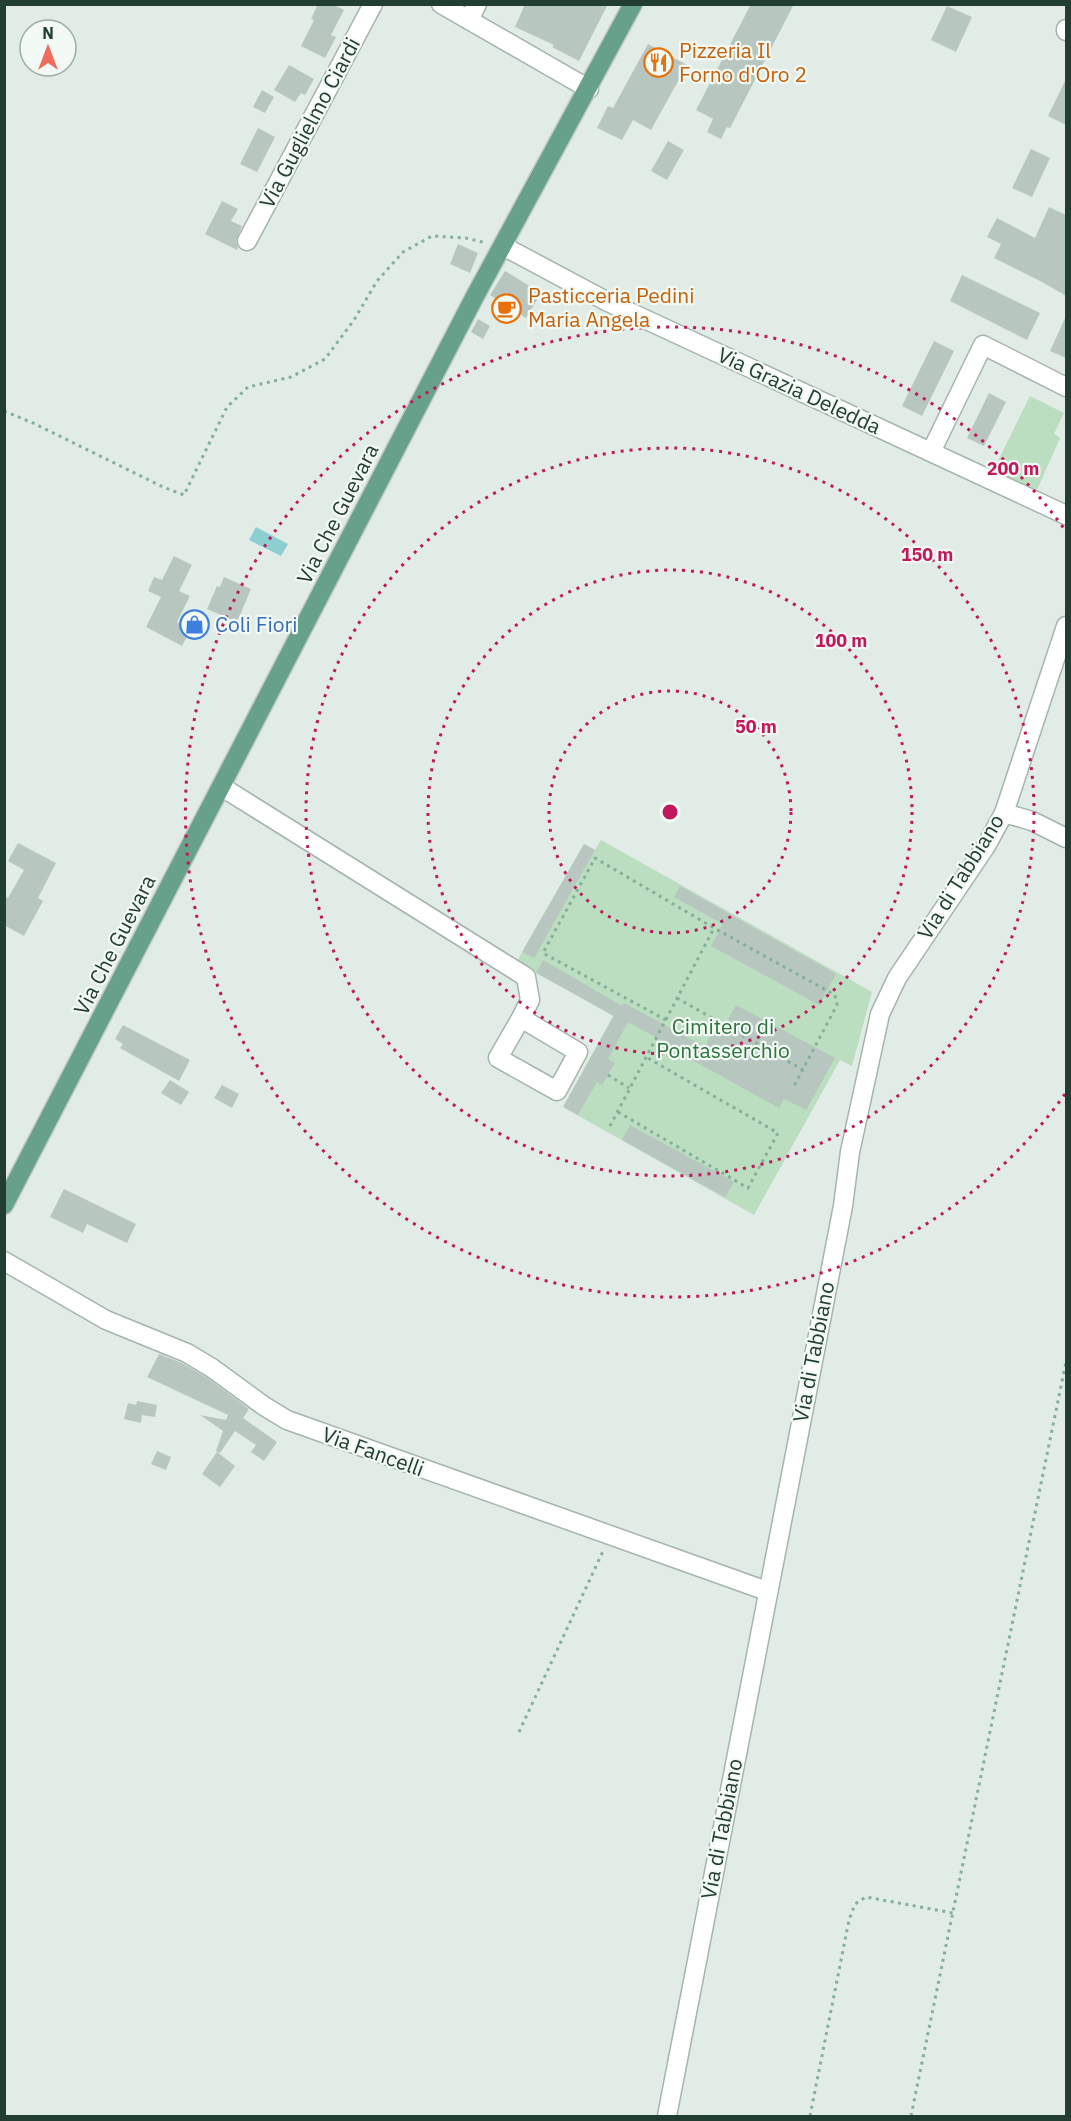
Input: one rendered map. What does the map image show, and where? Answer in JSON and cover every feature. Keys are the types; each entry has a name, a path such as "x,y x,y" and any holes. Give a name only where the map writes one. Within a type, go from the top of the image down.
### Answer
{"main road":[{"name":"Via Che Guevara","path":"4,1205 502,246 633,4"}],"street":[{"name":"Via Guglielmo Ciardi","path":"247,241 373,4"},
{"path":"441,4 473,12 589,88"},
{"name":"Via Grazia Deledda","path":"502,246 606,301 1066,515"},
{"path":"931,453 983,345 1066,387"},
{"name":"Via di Tabbiano","path":"666,2116 843,1206 850,1152 880,1014 897,978 986,846 1004,813 1066,626"},
{"path":"222,787 526,977 530,1000 521,1018"},
{"path":"1004,813 1032,821 1066,838"},
{"name":"Via Fancelli","path":"4,1261 106,1320 188,1353 287,1420 767,1592"}],"path":[{"path":"4,411 184,495 228,407 248,387 291,376 325,359 354,320 377,281 403,252 432,236 466,238 502,246"},
{"path":"666,1020 543,953 596,858 714,928 835,995 837,1005 793,1088"},
{"path":"610,1126 714,928"},
{"path":"677,998 803,1070"},
{"path":"618,1112 748,1188 778,1133 646,1057"},
{"path":"608,1075 630,1088"},
{"path":"910,2116 954,1913 1066,1362"},
{"path":"519,1732 609,1536"},
{"path":"810,2116 849,1920 855,1904 866,1898 954,1913"}],"green space":[{"path":"1030,396 1064,413 1054,434 1060,438 1037,490 993,471"},
{"name":"Cimitero di Pontasserchio","path":"601,840 872,992 852,1066 840,1060 754,1215 563,1107 613,1016 517,961 584,844 595,850"}],"water":[{"path":"256,527 288,544 281,556 249,540"}],"building":[{"path":"318,4 332,4 344,10 331,35 336,37 325,58 301,46 314,20 311,19"},
{"path":"525,4 608,4 579,61 552,47 554,45 515,27"},
{"path":"751,4 794,4 730,128 727,127 721,139 707,132 713,119 696,110"},
{"path":"947,6 972,17 956,52 931,40"},
{"path":"648,44 687,65 651,130 633,120 622,140 597,128 608,106 613,108"},
{"path":"289,65 314,79 305,95 301,93 295,102 274,90"},
{"path":"1066,79 1066,125 1048,116"},
{"path":"262,90 274,97 265,113 253,107"},
{"path":"258,128 275,137 257,172 240,164"},
{"path":"668,141 684,150 667,180 651,171"},
{"path":"1031,149 1050,158 1032,197 1012,188"},
{"path":"222,201 238,209 231,221 242,226 236,241 237,250 205,234"},
{"path":"1049,207 1066,215 1066,296 994,258 1001,244 987,237 997,218 1035,238"},
{"path":"458,244 478,253 470,273 450,264"},
{"path":"505,271 541,293 526,318 490,295"},
{"path":"962,275 1040,313 1027,340 950,301"},
{"path":"1066,316 1066,358 1050,351"},
{"path":"478,319 490,326 483,339 471,332"},
{"path":"934,341 954,351 922,416 902,406"},
{"path":"989,393 1006,402 984,446 967,438"},
{"path":"174,556 192,565 179,591 190,596 177,622 191,629 182,646 146,627 161,597 148,591 154,577 162,580"},
{"path":"224,577 251,589 237,622 207,609 217,586 220,587"},
{"path":"18,843 56,863 38,898 43,901 24,936 4,925 4,896 8,898 24,870 8,861"},
{"path":"584,844 595,850 534,958 522,952"},
{"path":"680,886 836,974 819,1005 711,946 723,924 674,897"},
{"path":"543,960 622,1006 624,1003 705,1047 716,1025 723,1029 736,1005 835,1058 806,1110 784,1099 779,1108 628,1022 608,1059 615,1063 602,1085 597,1082 578,1115 563,1107 614,1016 536,973"},
{"path":"123,1025 190,1060 179,1081 120,1048 123,1044 115,1039"},
{"path":"170,1080 189,1092 181,1105 161,1093"},
{"path":"222,1085 239,1094 232,1108 214,1098"},
{"path":"630,1125 734,1182 725,1197 622,1140"},
{"path":"64,1189 136,1224 127,1243 87,1224 83,1233 50,1217"},
{"path":"159,1354 182,1363 206,1377 249,1409 243,1418 277,1442 264,1461 251,1452 256,1445 235,1431 220,1453 216,1451 223,1431 200,1415 226,1420 228,1415 147,1377"},
{"path":"137,1401 157,1405 155,1417 142,1415 141,1423 124,1419 128,1403 136,1405"},
{"path":"157,1451 171,1457 166,1470 151,1464"},
{"path":"217,1452 235,1466 220,1487 202,1474"}],"place":[{"name":"Pizzeria Il Forno d'Oro 2","path":"658,63"},
{"name":"Pasticceria Pedini Maria Angela","path":"507,308"},
{"name":"Coli Fiori","path":"194,625"}]}
